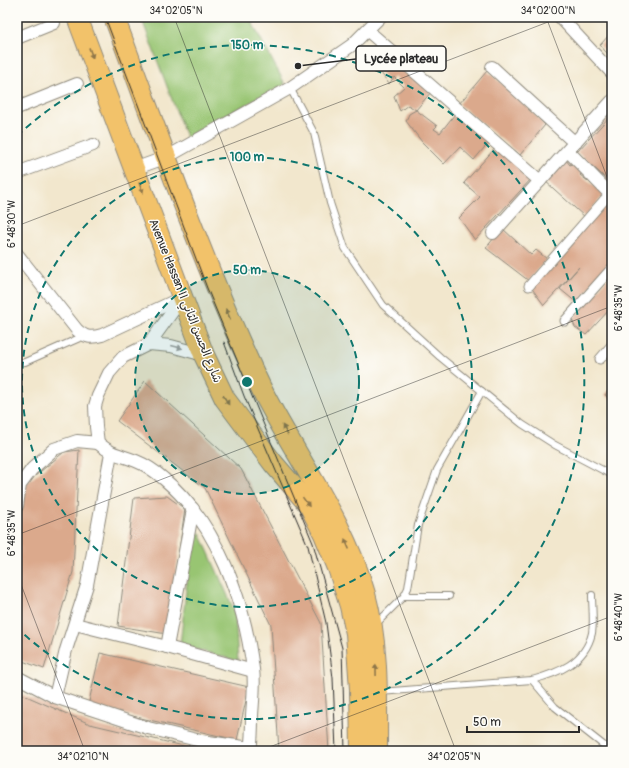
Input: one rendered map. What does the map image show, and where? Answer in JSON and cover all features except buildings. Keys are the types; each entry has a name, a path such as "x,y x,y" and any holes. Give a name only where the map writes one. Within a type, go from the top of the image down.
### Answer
{"highway":[{"name":"Avenue Hassan II شارع الحسن الثاني","path":"77,17 204,356 225,399 273,463 309,505 324,534 350,606 368,692 377,751"},
{"name":"Avenue Hassan II شارع الحسن الثاني","path":"114,17 215,286 259,384 343,536 365,593 373,628 368,692 361,751"}],"street":[{"path":"134,169 167,156 290,88 352,45 380,17"},
{"path":"560,17 612,73"},
{"path":"17,38 54,24"},
{"path":"367,30 540,181"},
{"path":"492,67 571,147 611,193 529,286"},
{"path":"17,108 77,84"},
{"path":"493,233 612,101"},
{"path":"17,173 93,145"},
{"path":"17,254 73,325 84,336 90,338 102,335 183,299"},
{"path":"566,321 612,268"},
{"path":"98,443 96,406 98,396 109,373 123,357 149,344 183,299"},
{"path":"149,344 170,346 204,356"},
{"path":"600,359 612,346"},
{"path":"17,506 20,485 32,469 54,449 77,441 98,443 111,453 147,466 164,479 193,509 220,556 235,588 245,627 253,671 250,749 201,741 148,728 55,697 17,677"},
{"path":"55,697 66,650 87,585 111,453"},
{"path":"167,647 193,509"},
{"path":"75,624 167,647 253,671"}],"lane":[{"path":"290,88 314,133 330,203 345,248 383,305 440,357 522,424 555,445 612,475"},
{"path":"17,364 25,362 84,336"},
{"path":"373,628 404,596 408,588 418,525 437,470 482,391"},
{"path":"368,692 532,680 554,674 571,664 584,650 592,632 592,595"},
{"path":"404,596 449,596"},
{"path":"532,680 555,707 611,751"}],"green space":[{"path":"141,17 249,17 285,84 186,137"},
{"path":"200,533 235,612 238,661 180,645 192,537"}],"tram line":[{"path":"105,17 207,288 313,543 342,648 345,751"},
{"path":"224,342 244,396 308,546 326,623 333,678 336,751"}],"place":[{"name":"Lycée plateau","path":"298,66"}]}
